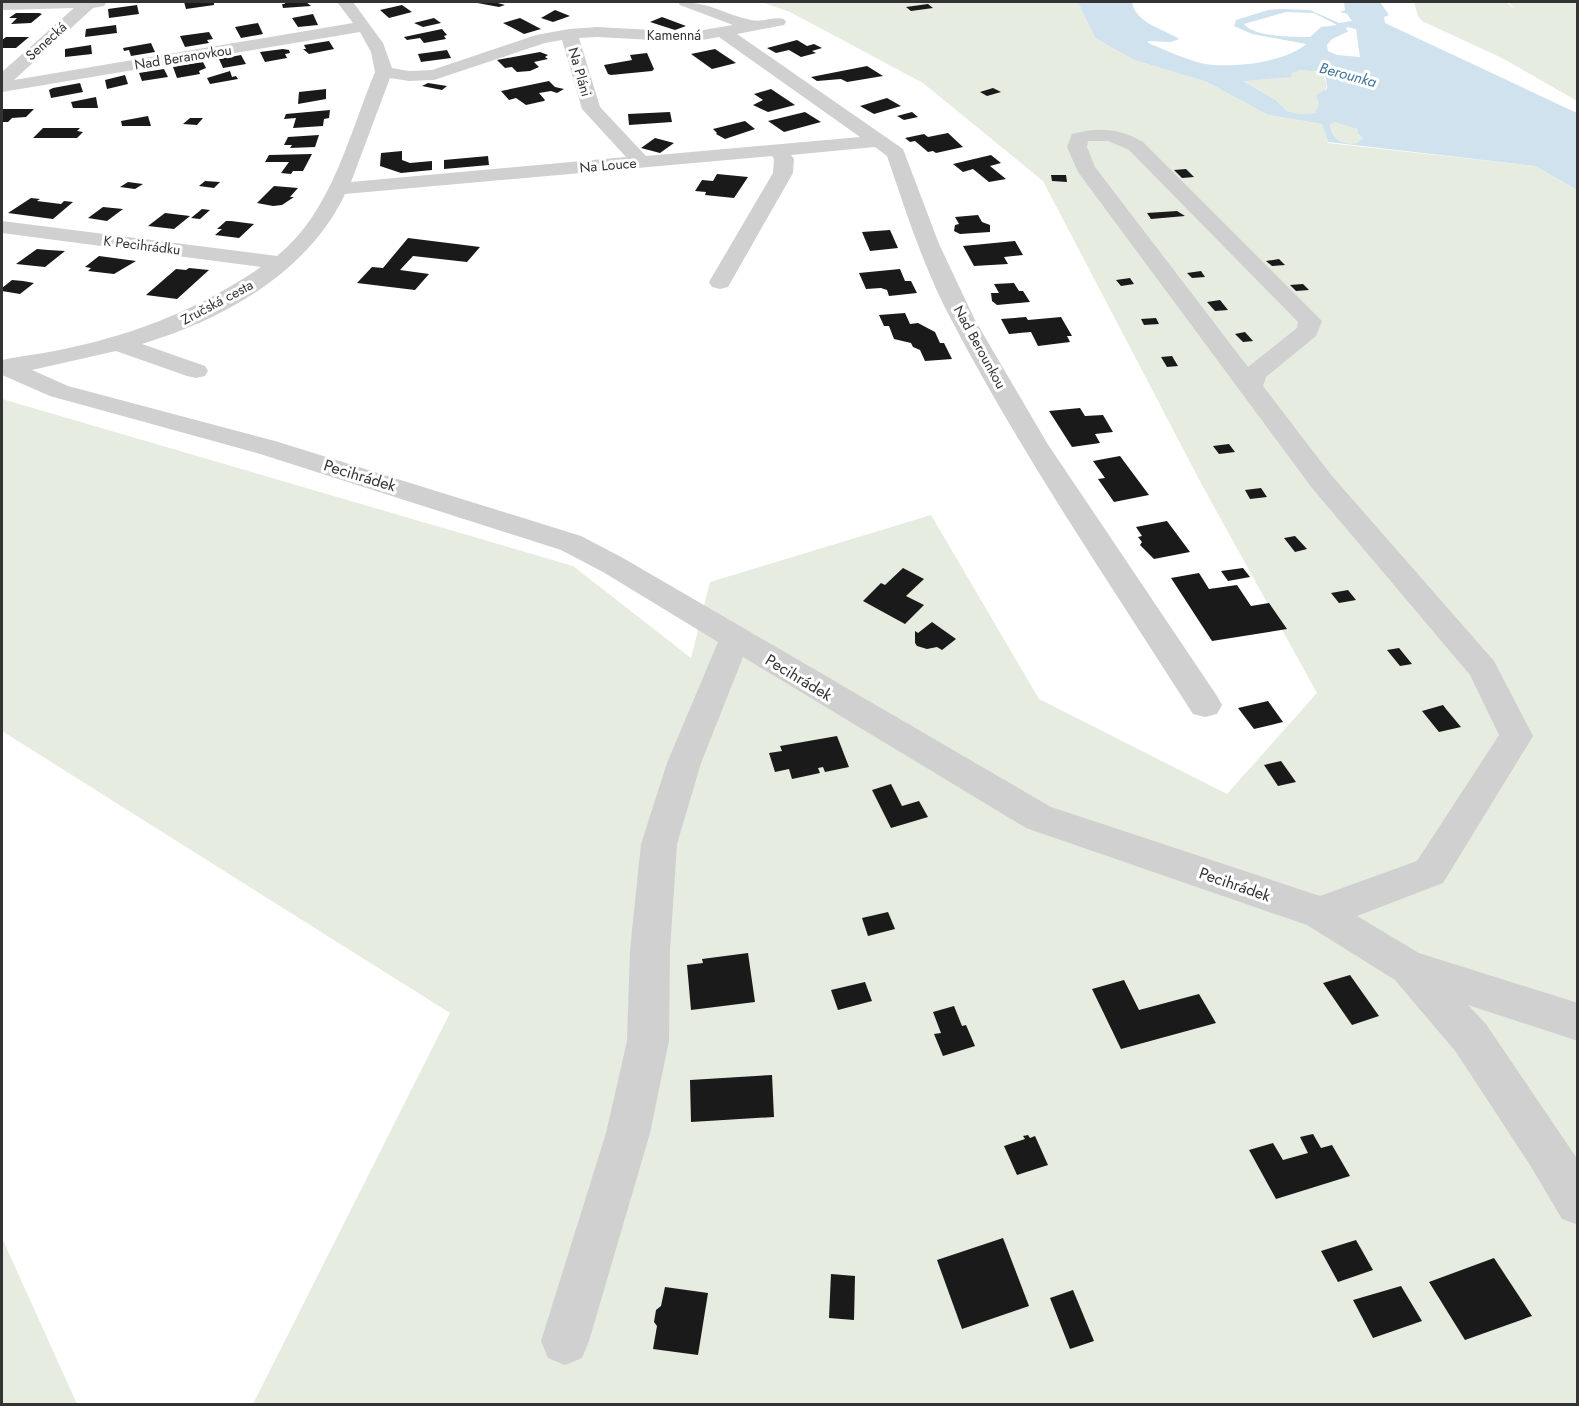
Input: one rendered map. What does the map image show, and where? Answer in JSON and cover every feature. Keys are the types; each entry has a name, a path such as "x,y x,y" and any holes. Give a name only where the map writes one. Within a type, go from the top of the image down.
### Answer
{"street":[{"path":"2,5 109,2"},
{"path":"345,2 364,26 381,55 384,72 409,76 434,75 542,39 569,34"},
{"path":"686,2 753,27"},
{"name":"Senecká","path":"2,81 89,3"},
{"name":"Kamenná","path":"569,34 597,32 691,37 778,22"},
{"name":"Nad Beranovkou","path":"2,87 364,26"},
{"name":"Nad Berounkou","path":"723,32 896,153 928,244 963,320 1034,443 1205,705"},
{"name":"Na Pláni","path":"569,34 591,109 641,162"},
{"name":"Zručská cesta","path":"3,367 64,358 118,344 174,325 243,291 283,262 310,236 337,189 384,72"},
{"path":"1250,387 1254,374 1308,331 1310,321 1136,146 1121,137 1106,134 1091,134 1079,138 1077,147 1085,168 1250,387 1322,482 1483,669 1516,736 1430,872 1320,913"},
{"name":"Na Louce","path":"337,189 879,141"},
{"path":"720,282 783,173 784,159 778,151"},
{"name":"K Pecihrádku","path":"2,227 283,262"},
{"path":"118,344 196,371"},
{"name":"Pecihrádek","path":"3,367 59,391 266,447 571,543 613,565 1039,818 1320,913 1408,967 1578,1022"},
{"path":"565,1341 628,1133 648,1041 650,950 659,844 684,763 735,638"},
{"path":"1408,967 1471,1038 1546,1149 1578,1203"},
{"path":"1521,1005 1578,1041"}],"shaded area":[{"path":"761,2 1078,2 1095,38 1134,60 1207,82 1268,115 1322,124 1328,143 1535,166 1577,190 1577,1404 253,1404 450,1013 2,731 2,399 573,566 691,658 710,582 931,515 1039,699 1227,794 1317,693 1202,485 1043,181 923,83 790,12"},
{"path":"1414,2 1507,2 1514,9 1509,2 1577,2 1577,101 1502,58 1422,21"},
{"path":"1300,70 1321,72 1326,82 1325,92 1315,113 1299,114 1287,111 1276,100 1242,80"},
{"path":"1335,122 1355,128 1363,138 1357,143 1339,140 1330,125"},
{"path":"2,1238 77,1404 2,1404"}],"water":[{"name":"Berounka","path":"1078,2 1132,2 1139,16 1144,20 1179,39 1171,42 1148,41 1148,43 1205,64 1258,63 1285,56 1306,44 1252,34 1234,26 1236,20 1268,10 1280,9 1310,10 1339,23 1352,21 1347,14 1340,12 1345,10 1344,2 1380,2 1389,15 1384,17 1385,23 1577,113 1577,190 1535,166 1328,142 1322,124 1268,115 1207,82 1134,60 1095,38","holes":["1286,12 1314,13 1337,25 1321,27 1310,37 1297,37 1263,33 1244,24","1347,27 1356,29 1360,57 1337,55 1328,51 1327,45 1332,39 1349,31 1346,30","1300,70 1321,72 1326,78 1327,89 1316,95 1319,104 1315,113 1299,114 1287,111 1276,100 1243,81 1291,77 1292,73","1335,122 1357,129 1363,138 1357,143 1343,142 1336,138 1330,125"]}],"building":[{"path":"184,2 214,2 214,5 186,9"},
{"path":"284,2 306,2 311,6 283,8"},
{"path":"472,2 494,2 505,5 499,7"},
{"path":"928,4 933,8 911,11 906,7"},
{"path":"137,5 139,14 109,18 108,9"},
{"path":"402,5 412,12 389,18 380,10"},
{"path":"555,10 570,16 553,22 541,18"},
{"path":"16,13 42,14 31,23 11,24 17,18 9,18"},
{"path":"313,14 318,25 298,27 292,18"},
{"path":"662,17 686,26 675,30 650,22"},
{"path":"434,18 441,23 423,27 414,23"},
{"path":"520,18 541,29 524,34 503,23"},
{"path":"258,23 263,34 241,38 235,27"},
{"path":"116,25 117,33 85,37 86,29"},
{"path":"442,29 447,35 444,36 446,39 424,43 420,38 407,40 404,37"},
{"path":"209,32 213,39 207,40 209,43 185,47 180,36"},
{"path":"6,37 29,37 16,48 2,48 2,40"},
{"path":"797,40 807,46 814,44 822,48 812,51 816,53 801,57 789,50 776,53 767,48"},
{"path":"329,41 334,49 309,54 303,49 306,49 304,45"},
{"path":"151,43 155,52 131,56 129,50 124,51 123,48"},
{"path":"91,45 92,54 65,57 65,49"},
{"path":"715,49 736,63 712,69 691,54"},
{"path":"289,50 290,53 285,54 287,58 265,62 260,52"},
{"path":"447,50 451,58 421,62 418,54"},
{"path":"540,52 548,55 545,57 548,59 534,62 539,67 530,71 517,72 512,67 505,68 497,60"},
{"path":"647,53 654,69 652,71 611,75 608,74 604,65 632,60 630,55"},
{"path":"241,55 246,64 223,68 219,59"},
{"path":"203,62 206,68 199,71 200,74 177,78 173,67"},
{"path":"867,66 883,76 847,82 841,79 817,81 811,77"},
{"path":"164,69 168,77 142,81 139,73"},
{"path":"230,71 232,77 236,76 238,79 210,84 207,78"},
{"path":"125,75 128,84 107,89 105,80"},
{"path":"549,81 555,87 564,89 557,93 551,91 539,93 544,101 526,105 516,98 509,100 501,91"},
{"path":"80,83 83,92 51,98 49,90"},
{"path":"428,83 447,86 442,90 422,86"},
{"path":"993,88 1001,92 987,96 980,92"},
{"path":"326,89 326,99 298,104 299,92"},
{"path":"771,89 795,105 768,112 753,105 763,100 754,94"},
{"path":"96,97 98,108 73,108 71,102"},
{"path":"887,98 901,106 874,114 860,106"},
{"path":"2,109 34,109 26,117 12,118 8,122 2,122"},
{"path":"330,110 329,118 324,119 323,126 293,128 296,118 284,119 286,114"},
{"path":"670,112 672,122 629,125 628,114"},
{"path":"805,112 821,122 784,132 768,121"},
{"path":"912,112 918,117 904,120 897,116"},
{"path":"148,116 151,126 122,126 121,121"},
{"path":"190,118 203,118 197,125 183,124"},
{"path":"745,121 755,129 725,139 716,134 713,129"},
{"path":"43,128 80,128 77,131 83,132 77,138 33,138"},
{"path":"948,133 963,147 936,153 928,152 915,141 910,142 905,138 924,134 928,137"},
{"path":"319,135 315,147 290,148 292,145 284,145 288,137"},
{"path":"655,138 674,143 660,153 641,148"},
{"path":"402,151 402,160 410,163 432,161 432,170 401,173 380,166 381,153"},
{"path":"312,154 303,171 293,171 291,174 281,173 289,162 265,162 269,155"},
{"path":"991,155 1001,163 990,166 1006,179 989,182 973,169 963,172 953,164"},
{"path":"488,156 489,165 444,169 444,160"},
{"path":"1186,169 1194,177 1182,178 1174,170"},
{"path":"717,174 748,177 734,198 705,195 706,192 695,191 702,180 713,181"},
{"path":"1051,175 1066,175 1067,182 1052,181"},
{"path":"205,181 220,182 214,188 199,186"},
{"path":"128,182 143,184 135,189 120,187"},
{"path":"274,186 298,188 290,197 294,197 282,205 257,203"},
{"path":"31,198 61,204 64,201 73,202 53,219 8,213"},
{"path":"103,207 123,209 107,221 88,218"},
{"path":"202,209 210,210 200,219 191,218"},
{"path":"1177,211 1185,216 1151,219 1147,213"},
{"path":"165,213 190,216 174,229 148,226"},
{"path":"978,215 982,222 990,225 990,232 960,234 954,231 955,225 959,224 955,217"},
{"path":"226,221 254,224 239,238 215,235 222,229 217,229"},
{"path":"890,230 898,248 870,251 862,232"},
{"path":"408,238 480,247 467,262 413,256 400,270 429,274 415,290 357,283 372,267 383,268"},
{"path":"1015,241 1023,255 1004,257 1008,264 974,266 963,246"},
{"path":"37,249 65,251 45,267 16,264"},
{"path":"99,256 136,261 114,274 88,271 91,268 85,267"},
{"path":"1279,259 1285,265 1272,266 1266,261"},
{"path":"176,269 209,270 177,299 146,295"},
{"path":"900,269 905,281 911,281 917,293 889,296 887,290 881,288 866,289 859,273"},
{"path":"1201,271 1205,277 1192,278 1187,273"},
{"path":"1130,278 1134,284 1121,286 1116,280"},
{"path":"12,280 34,283 20,294 2,291 2,288"},
{"path":"1014,283 1030,302 997,305 992,301 991,293 999,293 994,284"},
{"path":"1303,284 1309,290 1296,291 1290,285"},
{"path":"1220,300 1228,310 1215,311 1207,302"},
{"path":"905,313 910,324 918,323 935,332 952,359 925,361 920,350 913,347 911,343 894,339 889,326 884,326 879,315"},
{"path":"1026,317 1028,320 1061,317 1072,336 1067,336 1070,342 1038,346 1031,332 1009,334 1001,319"},
{"path":"1156,318 1159,324 1144,325 1141,319"},
{"path":"1245,332 1253,341 1243,342 1235,334"},
{"path":"1172,356 1178,366 1167,367 1161,357"},
{"path":"1080,408 1085,416 1103,415 1113,432 1095,434 1100,443 1072,447 1049,411"},
{"path":"1229,444 1235,452 1219,454 1213,446"},
{"path":"1120,456 1149,495 1114,502 1098,479 1105,478 1093,461"},
{"path":"1261,488 1267,497 1250,499 1245,490"},
{"path":"1167,521 1190,552 1154,559 1140,545 1142,542 1138,537 1142,536 1136,527"},
{"path":"1295,536 1307,549 1295,552 1284,538"},
{"path":"903,568 924,579 906,596 924,605 905,624 863,601 881,583 885,585"},
{"path":"1243,568 1250,577 1228,581 1221,571"},
{"path":"1199,573 1209,589 1237,585 1251,606 1269,603 1287,629 1212,641 1171,578"},
{"path":"1348,590 1356,600 1339,603 1331,593"},
{"path":"932,622 956,639 942,650 937,647 927,649 915,643 915,631 918,633"},
{"path":"1399,648 1412,664 1400,666 1387,650"},
{"path":"1268,701 1283,722 1254,729 1238,708"},
{"path":"1443,705 1461,727 1439,732 1422,711"},
{"path":"837,736 849,767 825,772 823,767 818,768 820,773 792,779 789,769 775,772 769,753 782,751 780,746"},
{"path":"1281,761 1296,782 1278,786 1264,765"},
{"path":"891,784 902,806 919,801 928,817 891,828 872,790"},
{"path":"888,912 895,929 868,936 862,918"},
{"path":"748,953 755,1002 691,1010 687,965 703,963 702,959"},
{"path":"1350,975 1379,1016 1352,1025 1323,983"},
{"path":"1124,980 1139,1010 1199,994 1216,1023 1121,1049 1092,989"},
{"path":"865,982 872,1001 838,1010 831,990"},
{"path":"954,1006 962,1026 966,1025 975,1046 943,1056 934,1034 941,1033 933,1012"},
{"path":"772,1075 774,1117 691,1122 690,1080"},
{"path":"1313,1134 1321,1148 1332,1145 1350,1176 1276,1199 1249,1150 1273,1143 1283,1160 1308,1153 1300,1137"},
{"path":"1028,1135 1030,1138 1035,1136 1048,1165 1017,1175 1004,1146 1025,1139 1023,1136"},
{"path":"1003,1238 1029,1306 962,1329 937,1260"},
{"path":"1356,1240 1373,1270 1338,1282 1321,1251"},
{"path":"1494,1258 1532,1316 1465,1340 1429,1282"},
{"path":"831,1274 855,1276 854,1320 829,1318"},
{"path":"1401,1286 1422,1321 1373,1338 1353,1300"},
{"path":"665,1287 708,1293 698,1355 653,1349 657,1326 654,1322 656,1310 661,1306"},
{"path":"1073,1290 1094,1341 1070,1349 1050,1298"}]}
